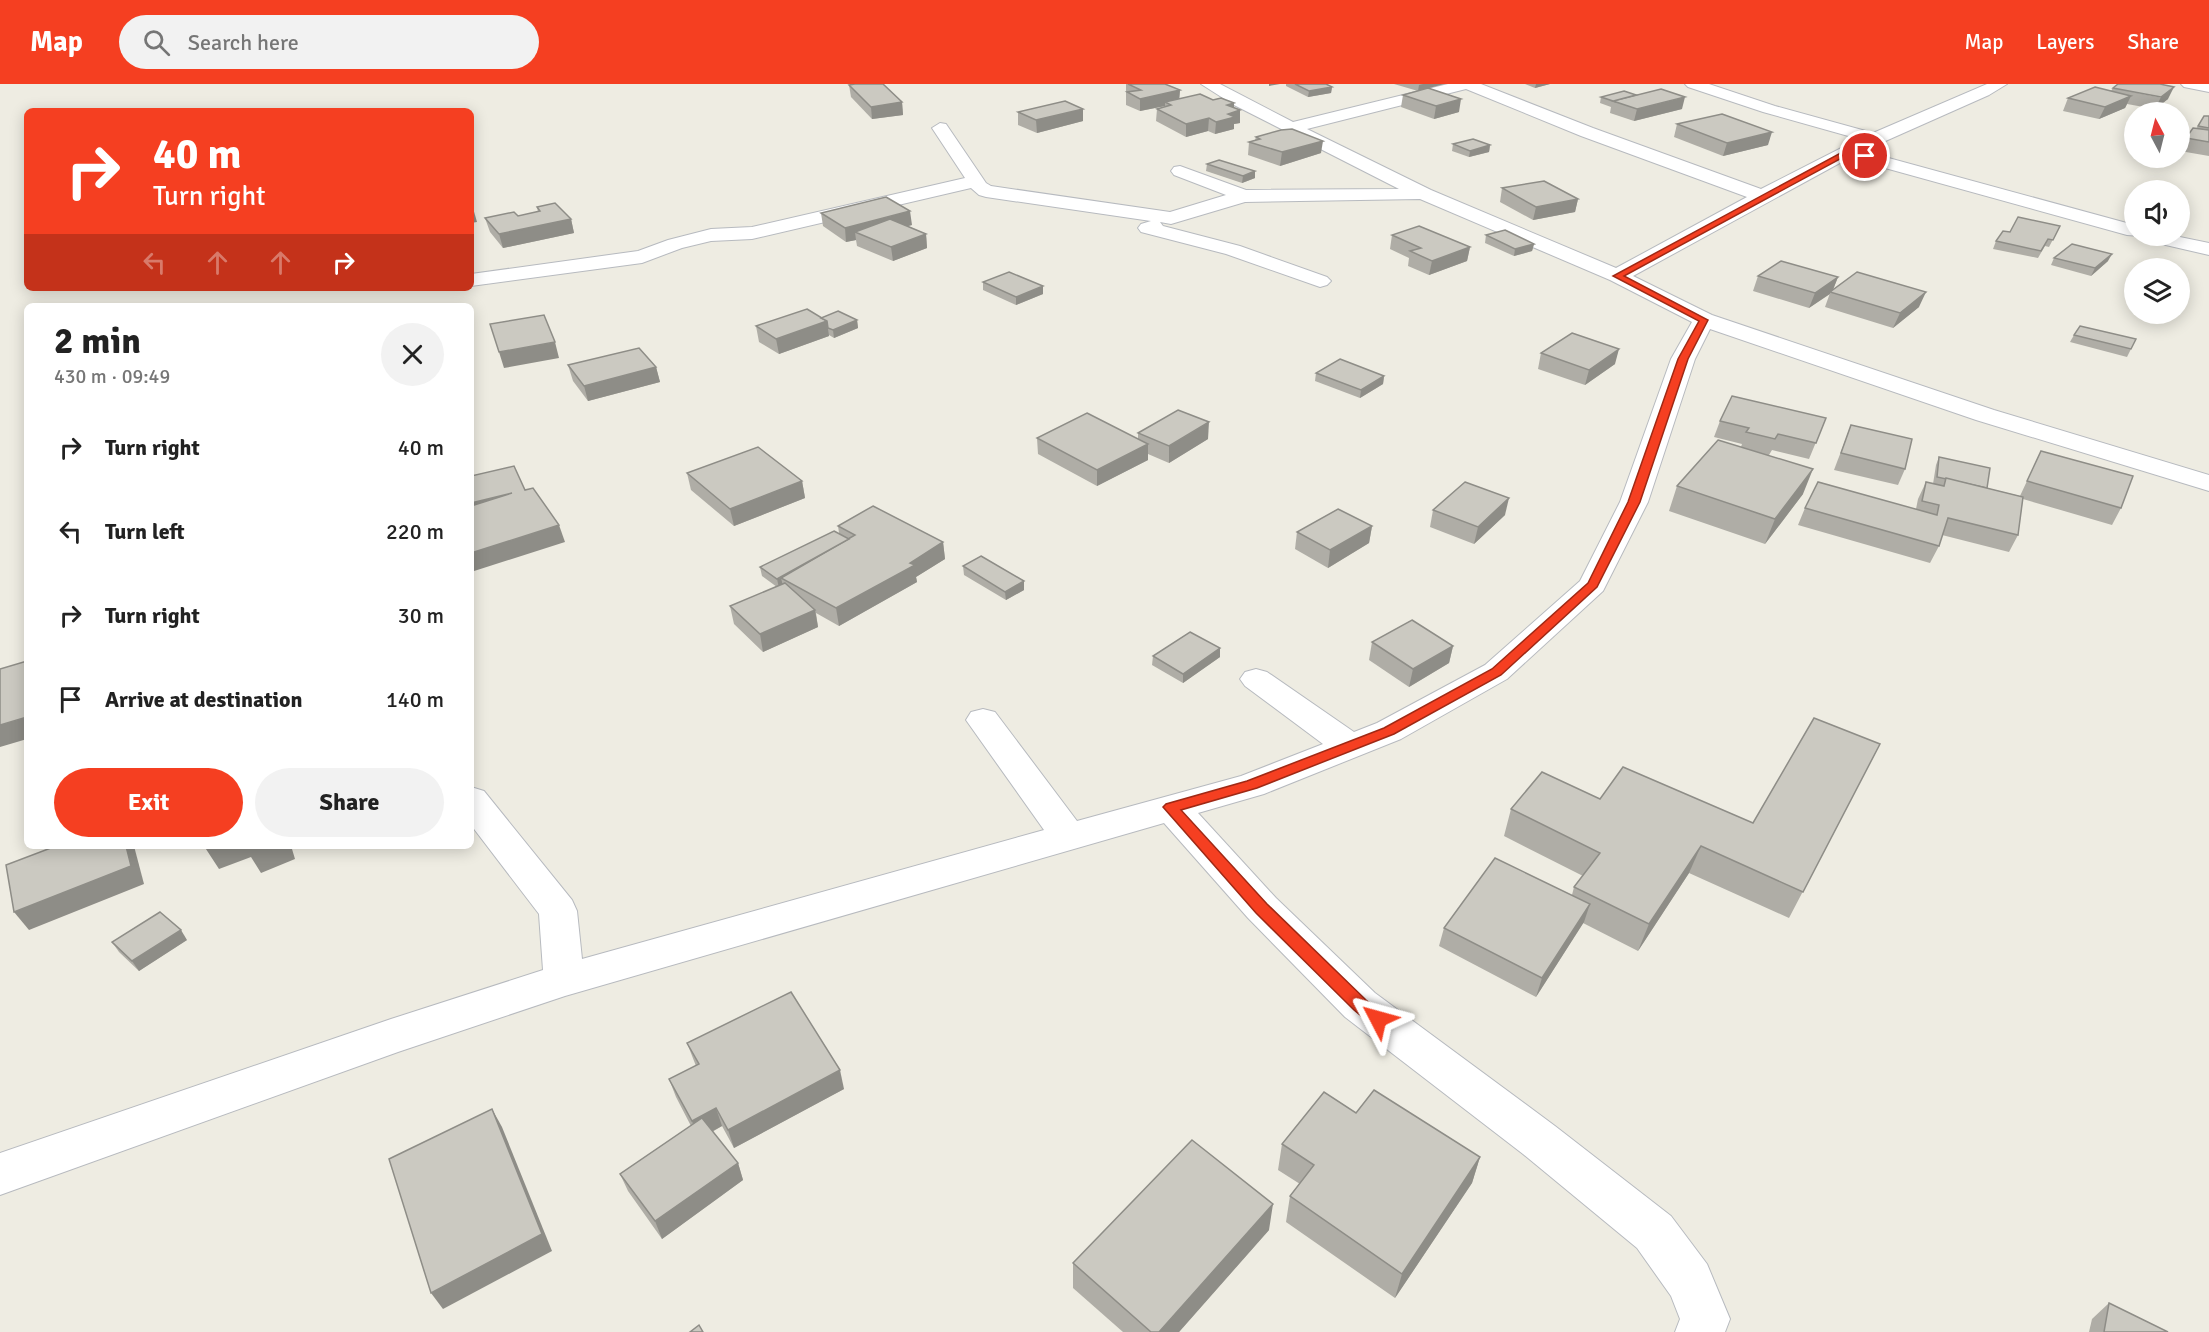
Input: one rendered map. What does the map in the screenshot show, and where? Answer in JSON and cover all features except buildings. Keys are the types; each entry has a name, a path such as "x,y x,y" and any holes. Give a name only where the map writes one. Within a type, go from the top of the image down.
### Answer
{"street":[{"path":"1209,84 1290,128 1424,194 1617,276 1704,320 1985,415 2209,483"},
{"path":"1290,128 1467,84 1587,132 1762,196"},
{"path":"1693,84 1874,138"},
{"path":"1617,276 1762,196 1874,138 1971,99 1999,84"},
{"path":"2189,84 2209,87"},
{"path":"940,128 980,188 986,191 1171,218"},
{"path":"1848,152 2124,228"},
{"path":"1180,171 1244,196"},
{"path":"474,280 592,266 642,257 675,244 711,235 752,233 976,181"},
{"path":"1320,281 1233,250 1148,228 1171,218 1244,196 1424,194"},
{"path":"2190,245 2209,249"},
{"path":"0,1174 391,1037 564,980 692,946 1068,836 1252,785 1389,731 1497,672 1593,585 1634,502 1683,359 1704,320"},
{"path":"1256,679 1351,747"},
{"path":"983,720 1068,836"},
{"path":"474,804 558,911 564,980"},
{"path":"1171,807 1262,908 1360,1005 1539,1140 1654,1232 1690,1281 1710,1328"}],"route":[{"path":"1378,1019 1360,1005 1262,908 1171,807 1252,785 1389,731 1497,672 1593,585 1634,502 1683,359 1704,320 1617,276 1762,196 1848,152 1865,156"}]}
